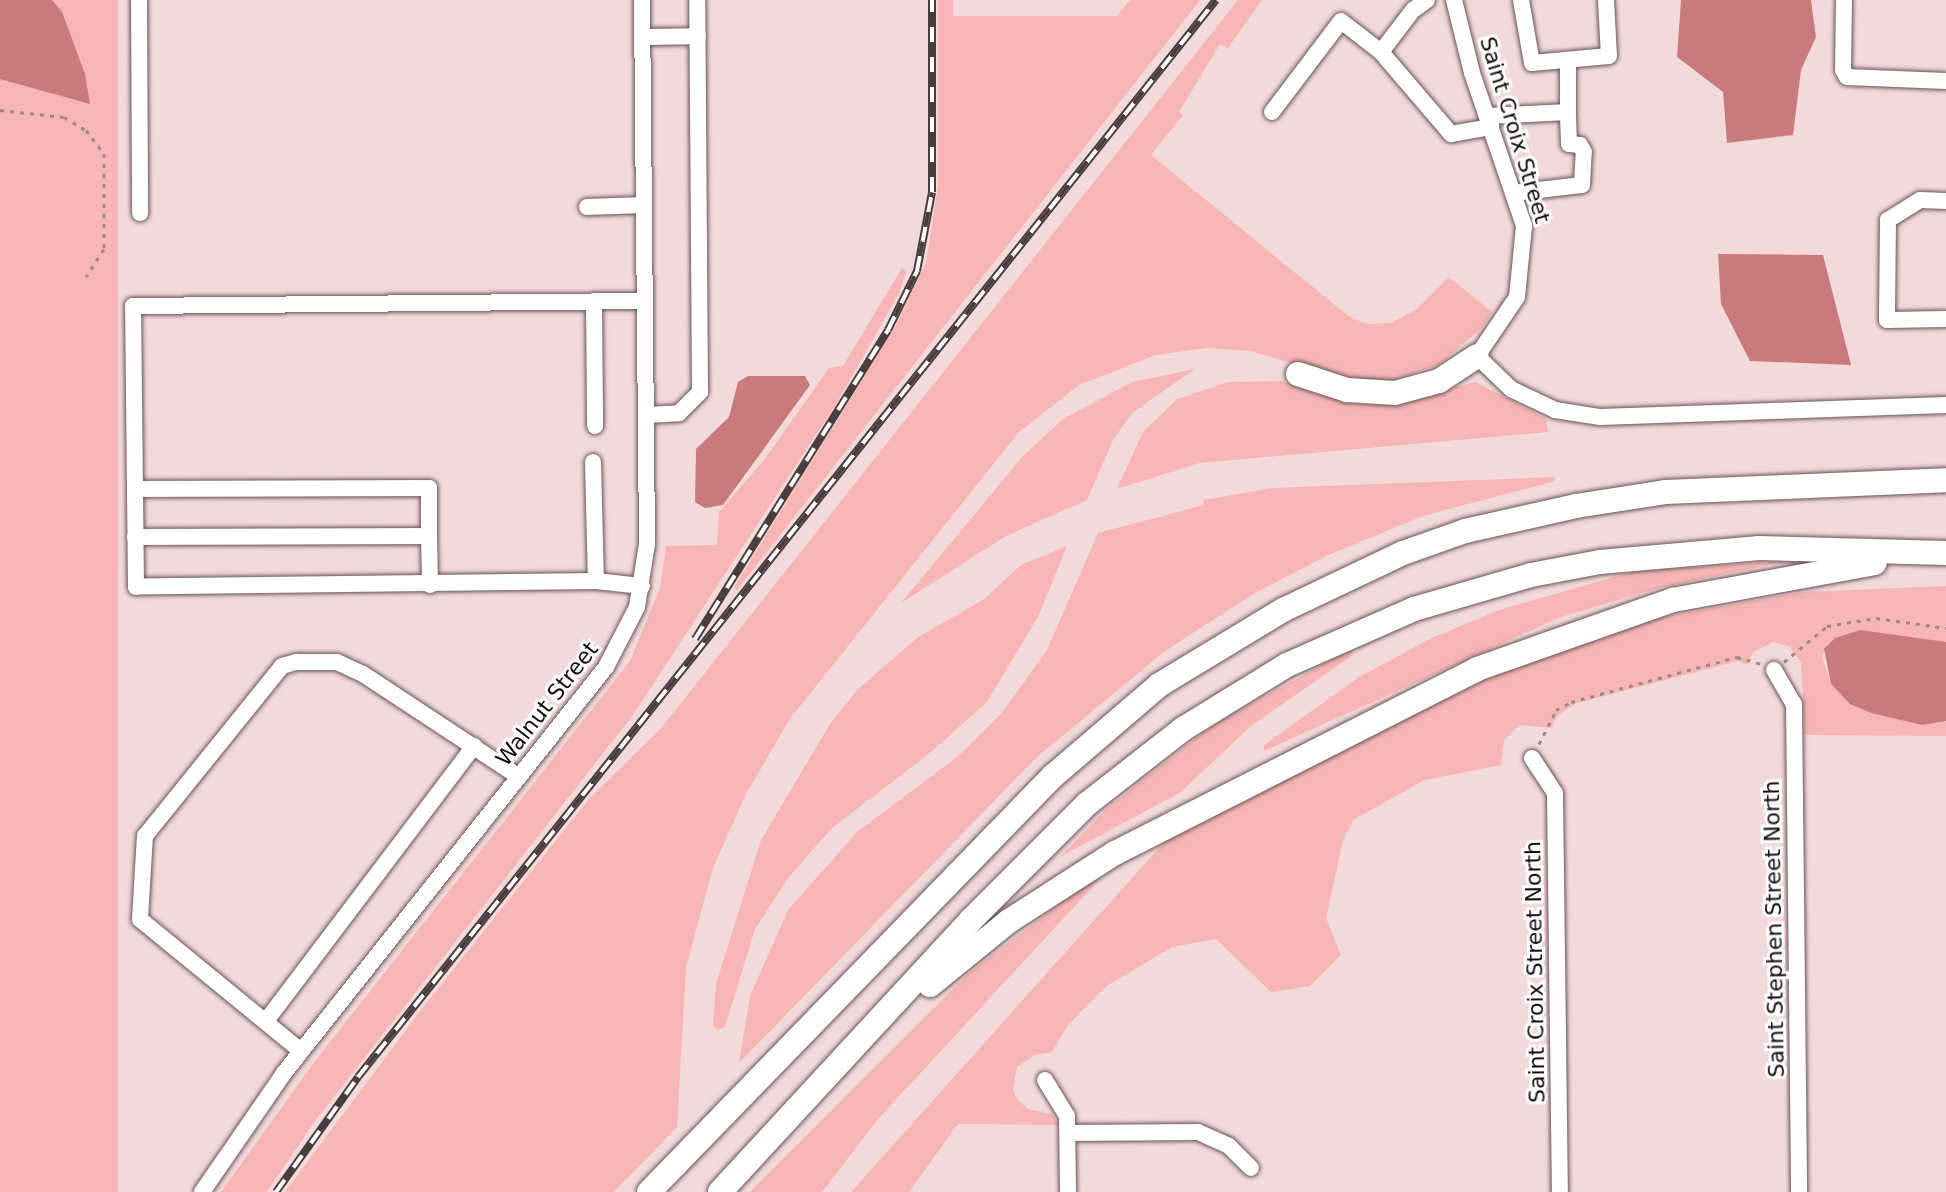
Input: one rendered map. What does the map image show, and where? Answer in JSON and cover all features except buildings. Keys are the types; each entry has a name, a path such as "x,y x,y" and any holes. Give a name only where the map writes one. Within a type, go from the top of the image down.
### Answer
{"highway":[{"path":"1298,374 1347,390 1395,393 1439,381 1477,356"},
{"path":"655,1186 1043,785 1110,724 1220,645 1346,579 1465,531 1576,506 1665,492 1946,480"},
{"path":"720,1192 858,1046 971,920 1127,771 1241,691 1350,635 1464,593 1600,562 1759,548 1946,555"},
{"path":"858,1046 959,960 1061,886 1277,769 1477,669 1607,620 1768,579 1946,555"}],"street":[{"path":"139,0 140,213"},
{"name":"Walnut Street","path":"202,1192 301,1051 606,667 623,640 642,586 646,415 642,0"},
{"path":"646,415 679,413 700,392 697,0"},
{"path":"1381,52 1413,10 1427,0"},
{"name":"Saint Croix Street","path":"1454,0 1489,122 1524,226 1523,272 1507,318 1477,356"},
{"path":"1521,0 1528,59 1568,60 1612,52 1606,0"},
{"path":"1844,0 1843,70 1847,77 1946,81"},
{"path":"1272,112 1341,21 1381,52 1451,134 1489,122 1568,112"},
{"path":"642,37 698,36"},
{"path":"1513,193 1582,185 1584,152 1580,145 1569,144 1568,60"},
{"path":"1946,201 1920,200 1888,220 1887,320 1946,319"},
{"path":"587,207 644,205"},
{"path":"594,301 595,426"},
{"path":"642,586 596,581 136,587 133,306 645,301"},
{"path":"1477,356 1532,401 1578,416 1946,405"},
{"path":"593,462 596,581"},
{"path":"135,489 429,488 430,585"},
{"path":"135,537 429,536"},
{"path":"301,1051 140,919 145,836 282,666 296,662 337,662 519,777"},
{"name":"Saint Stephen Street North","path":"1774,670 1794,704 1799,1192"},
{"path":"266,1021 474,746"},
{"name":"Saint Croix Street North","path":"1532,758 1555,793 1560,1192"},
{"path":"1045,1080 1064,1104 1068,1133 1068,1192"},
{"path":"1068,1133 1198,1132 1229,1146 1251,1168"}],"path":[{"path":"0,110 64,117 86,130 104,154 104,249 86,277"},
{"path":"1532,758 1556,710 1571,702 1737,657 1774,670 1827,626 1876,618 1946,628"}],"shaded area":[{"path":"0,0 118,0 118,1192 0,1192"},
{"path":"0,0 52,0 62,12 85,74 90,104 0,79"},
{"path":"938,0 953,0 953,16 1117,16 1130,0 1200,0 737,590 734,587 896,325 926,263 938,186"},
{"path":"1238,0 1262,0 1228,48 1220,44 1179,112 1183,115 1151,155 1347,315 1366,324 1391,323 1417,309 1449,277 1492,312 1482,328 1438,365 1390,381 1347,379 1250,351 1207,348 1156,355 1079,385 1019,432 789,720 745,796 713,868 686,967 677,1127 614,1192 285,1192 421,1010 589,799 662,727"},
{"path":"1681,0 1811,0 1816,37 1801,70 1793,135 1727,143 1723,92 1677,57"},
{"path":"1718,254 1823,255 1851,365 1750,361 1721,304"},
{"path":"902,268 907,271 898,295 838,401 633,715 315,1121 267,1192 221,1192 315,1061 630,661 660,588 666,546 717,545 719,512 764,460 829,368 843,366"},
{"path":"1195,369 1132,413 1113,440 1087,500 1006,536 901,603 1022,457 1063,419 1132,382"},
{"path":"748,376 805,376 810,385 723,505 705,508 695,502 696,449 729,417 738,382"},
{"path":"1282,381 1348,403 1385,405 1476,382 1546,419 1548,432 1200,463 1117,489 1143,432 1177,399 1228,382"},
{"path":"1555,477 1555,481 1423,516 1326,556 1255,593 1165,651 1037,757 739,1063 750,996 788,910 857,832 957,757 1001,714 1047,650 1098,533 1204,505 1203,500 1272,488"},
{"path":"1067,546 1038,617 987,702 930,753 832,828 788,878 755,929 725,1027 717,1030 713,1026 716,984 761,840 830,724 857,690 917,638 984,599 1021,565"},
{"path":"1789,561 1663,587 1561,617 1264,751 1264,745 1359,677 1432,638 1496,611 1635,571"},
{"path":"1946,586 1946,642 1828,644 1822,656 1831,684 1850,704 1922,725 1946,721 1946,736 1805,735 1801,663 1790,647 1774,642 1753,652 1747,665 1738,661 1577,703 1558,715 1551,728 1519,725 1504,740 1501,765 1425,780 1353,820 1343,840 1326,918 1341,955 1310,986 1271,992 1216,939 1172,947 1105,987 1068,1025 1052,1052 1035,1055 1017,1067 1013,1090 1018,1100 1028,1109 1052,1114 1059,1125 958,1124 909,1192 851,1192 1174,831 1514,666 1652,619 1803,592"},
{"path":"1860,630 1946,642 1946,721 1922,725 1871,713 1850,704 1831,684 1824,649 1835,638"},
{"path":"1351,649 1353,655 1251,726 1181,792 1060,857 1106,809 1210,727"},
{"path":"1094,878 1098,881 879,1118 822,1192 750,1192 970,972"}],"railway":[{"path":"695,639 888,330 917,271 932,192 932,0"},
{"path":"276,1192 358,1077 1216,0"}]}
